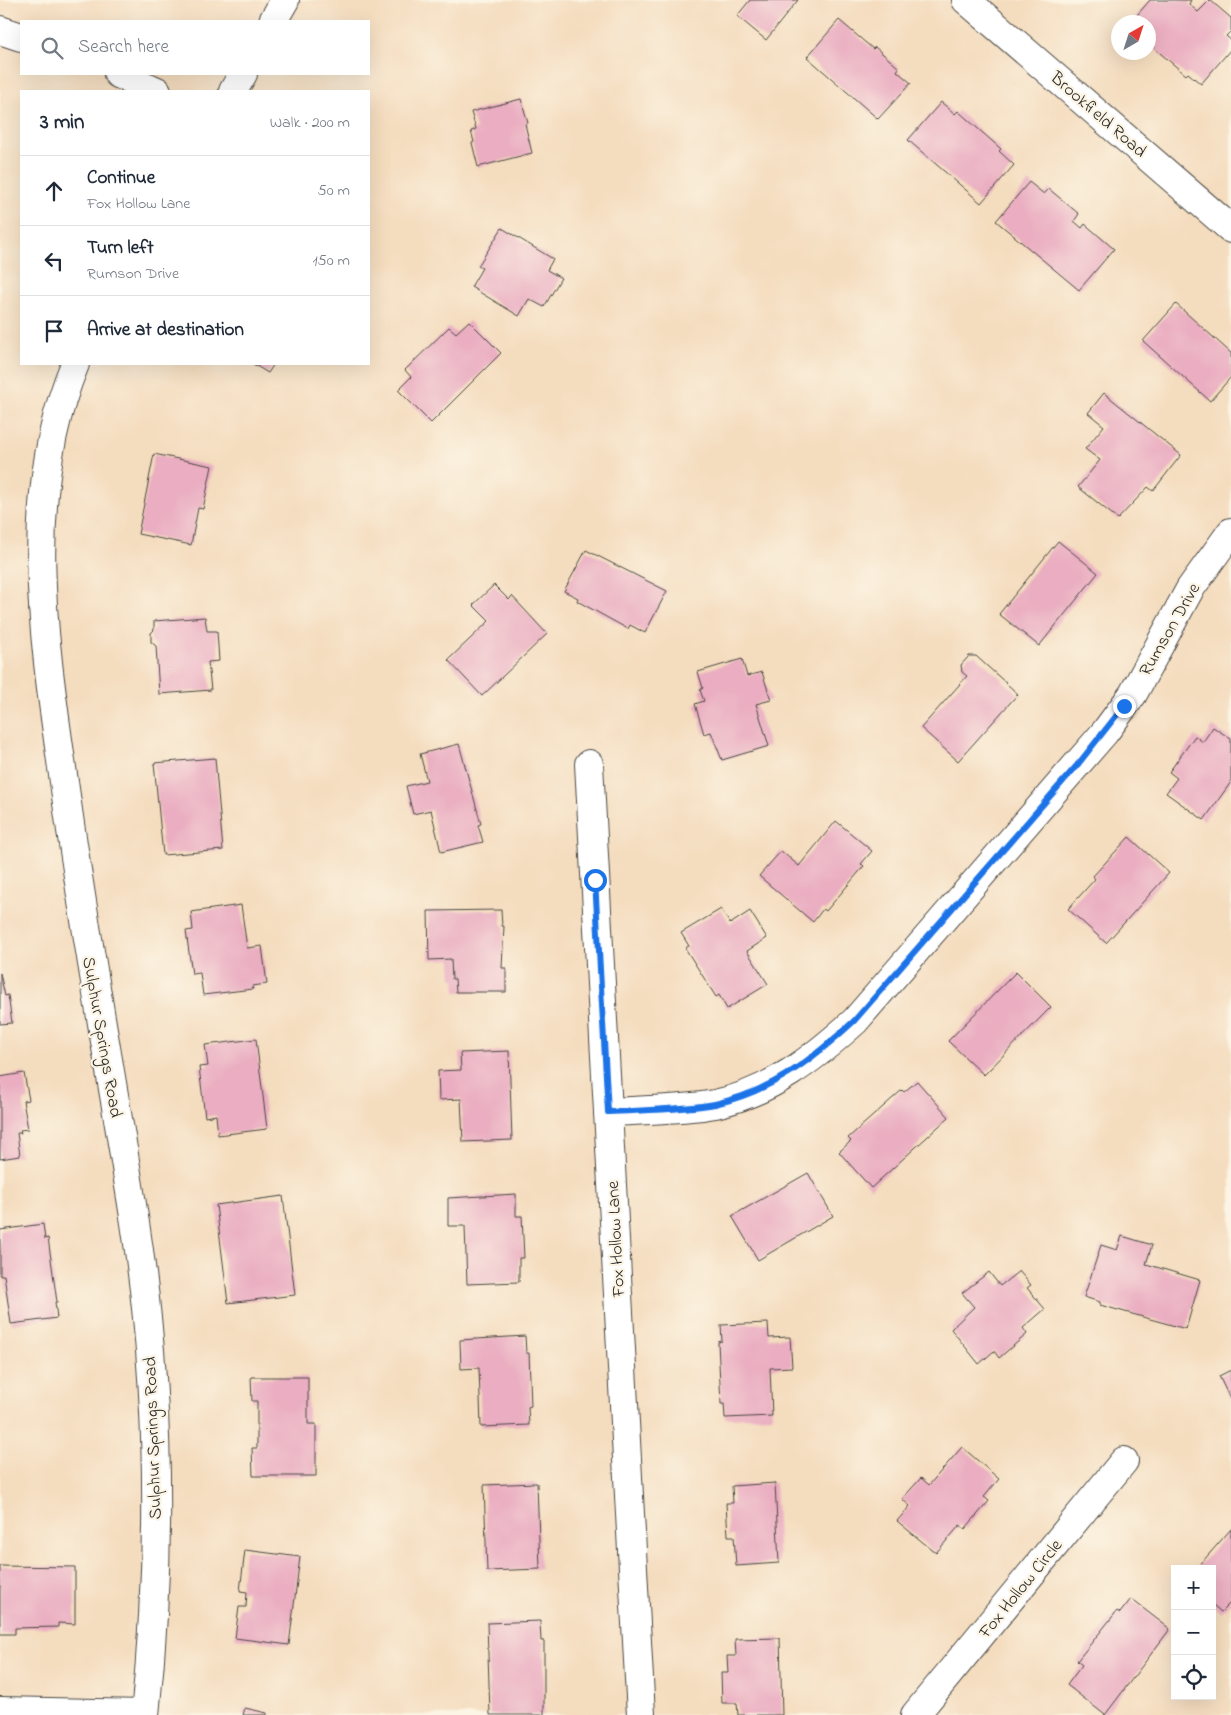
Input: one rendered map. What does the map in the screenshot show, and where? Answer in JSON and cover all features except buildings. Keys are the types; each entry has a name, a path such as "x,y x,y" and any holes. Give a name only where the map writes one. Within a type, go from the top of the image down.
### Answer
{"street":[{"path":"274,20 285,0"},
{"name":"Brookfield Road","path":"966,0 1231,229"},
{"path":"0,30 20,37"},
{"path":"120,75 155,90"},
{"path":"234,90 242,75"},
{"name":"Sulphur Springs Road","path":"75,365 49,445 42,526 41,593 53,703 85,932 135,1225 153,1398 155,1482 154,1581 145,1715"},
{"name":"Rumson Drive","path":"608,1112 714,1104 758,1091 794,1072 824,1049 854,1021 1105,732 1133,694 1190,590 1231,532"},
{"name":"Fox Hollow Lane","path":"589,764 640,1715"},
{"name":"Fox Hollow Circle","path":"915,1715 1124,1461"},
{"path":"0,1711 145,1715"}],"route":[{"path":"595,880 608,1112 714,1104 758,1091 794,1072 824,1049 854,1021 1079,763 1124,706"}]}
